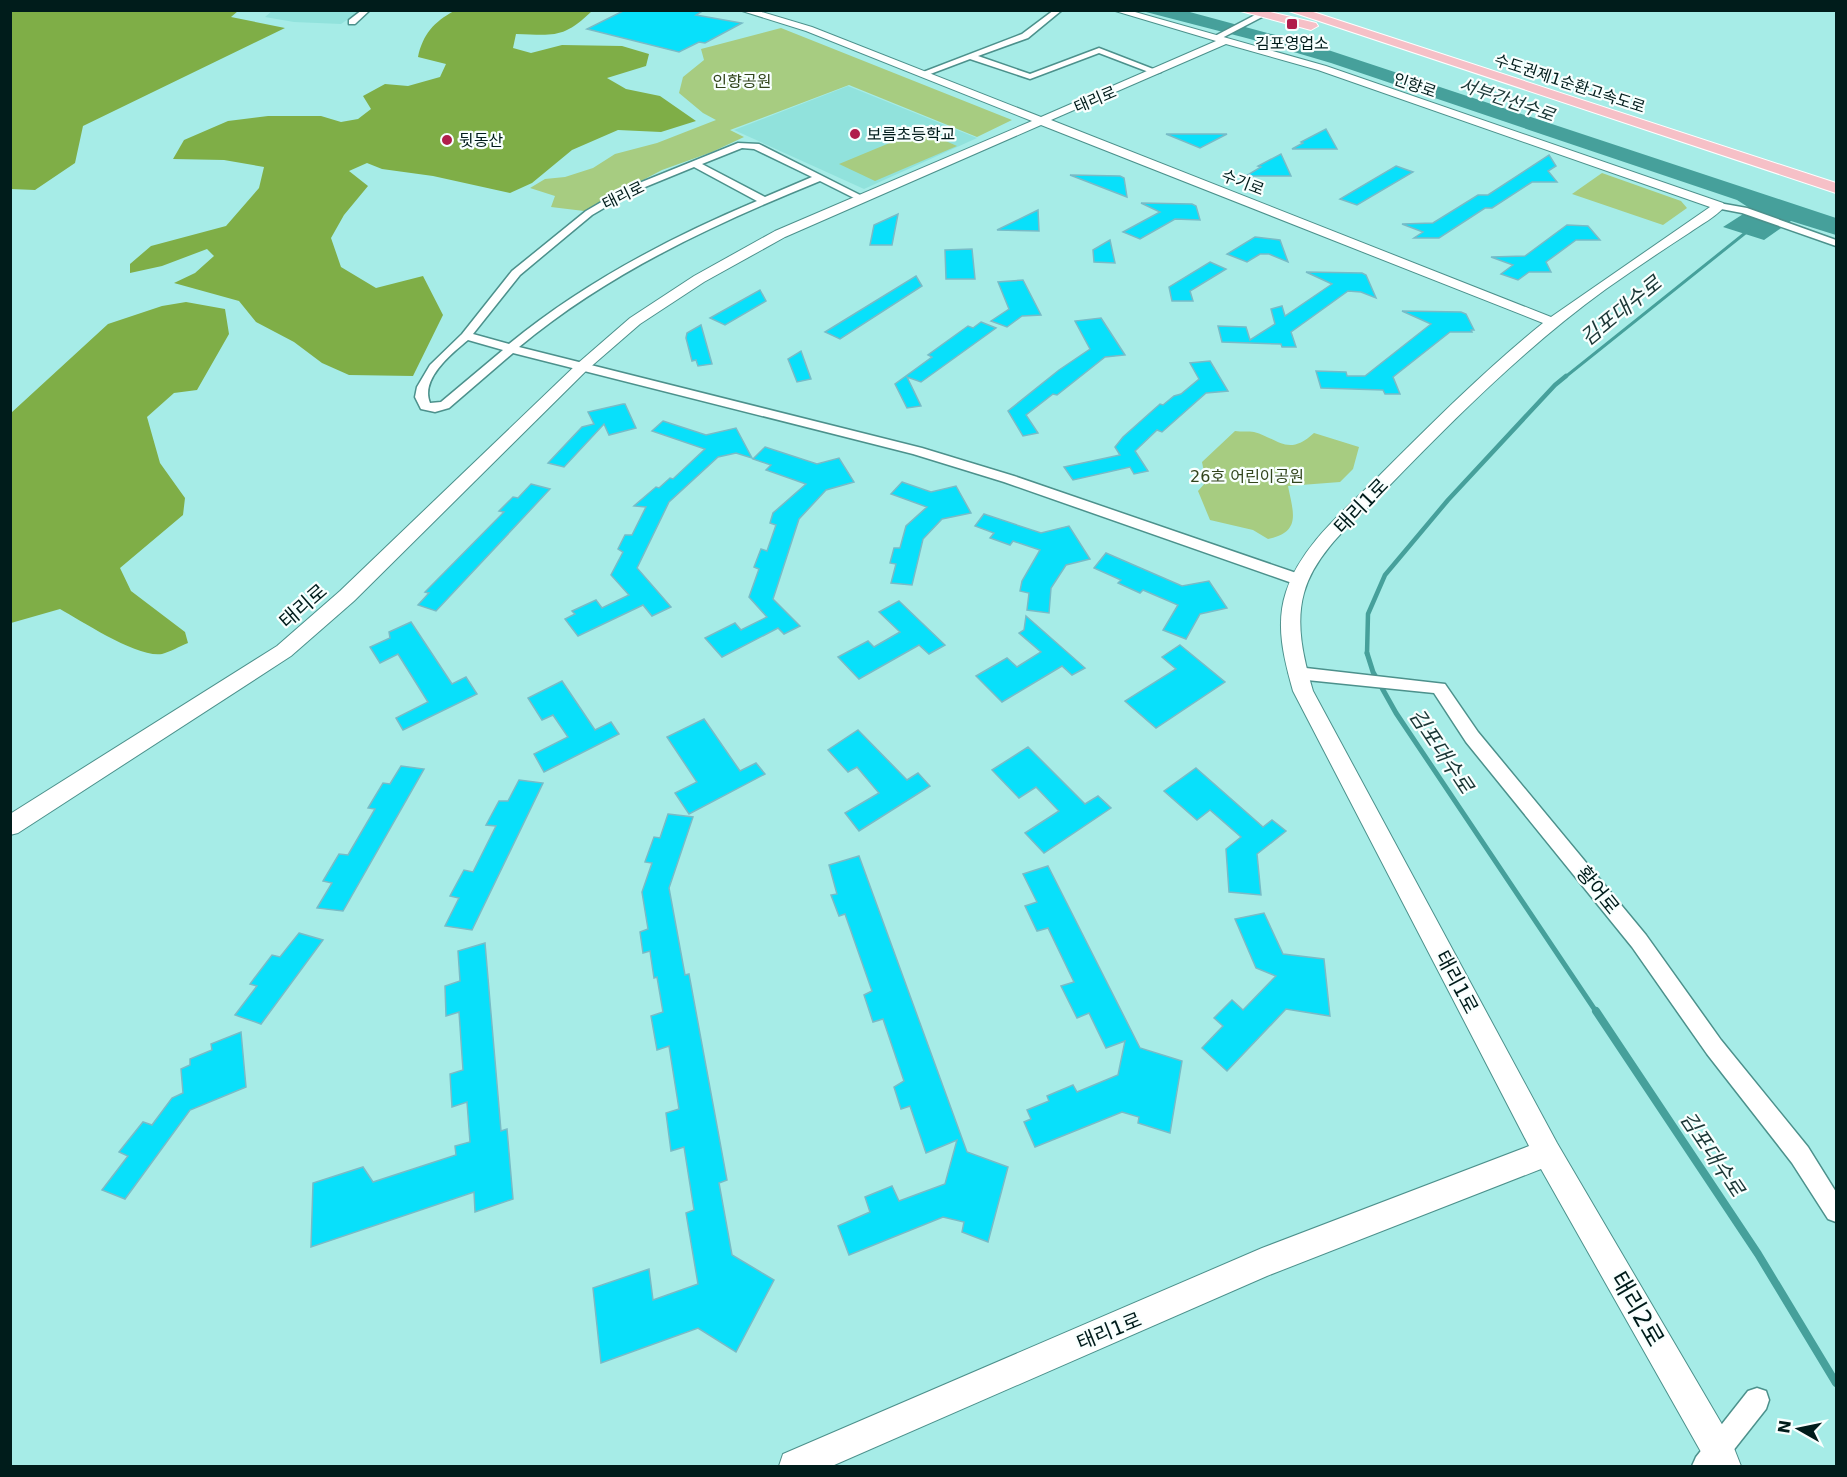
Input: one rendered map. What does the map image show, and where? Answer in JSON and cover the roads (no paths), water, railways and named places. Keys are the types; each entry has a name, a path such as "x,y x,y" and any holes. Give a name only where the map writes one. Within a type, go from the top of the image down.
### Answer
{"highway":[{"path":"1272,10 1411,47"},
{"path":"1279,10 1411,47"},
{"name":"수도권제1순환고속도로","path":"1292,10 1836,177"},
{"name":"수도권제1순환고속도로","path":"1311,10 1411,47 1836,188"},
{"path":"1338,12 1411,47"},
{"path":"1338,12 1411,47"},
{"path":"1255,13 1411,47"}],"street":[{"path":"352,22 367,10"},
{"name":"수기로","path":"743,10 809,29 1552,322"},
{"path":"922,74 1025,36 1059,10"},
{"name":"인향로","path":"1116,10 1223,37 1322,68 1719,206 1744,210 1836,243"},
{"path":"1223,37 1255,13"},
{"name":"태리로","path":"10,826 284,651 347,596 582,367 635,321 699,279 748,250 1157,72 1223,37"},
{"path":"970,56 1030,77 1099,50 1157,72"},
{"name":"태리로","path":"819,178 682,237 620,272 553,315 510,348 445,405 435,408 425,406 422,399 426,380 442,357 466,336 516,273 589,213 625,192 741,146 753,145 863,199"},
{"path":"695,164 764,200"},
{"name":"태리1로","path":"795,1467 1262,1263 1547,1153 1314,712 1309,674 1292,654 1292,606 1300,580 1333,535 1445,418 1501,365 1552,322 1719,206"},
{"path":"466,336 917,451 1020,483 1300,580"},
{"name":"황어로","path":"1309,674 1439,688 1472,737 1639,941 1714,1047 1800,1155 1836,1210"},
{"name":"태리2로","path":"1547,1153 1716,1461"},
{"path":"1716,1461 1757,1400"}],"waterway":[{"name":"김포대수로","path":"1564,378 1749,230"},
{"name":"김포대수로","path":"1367,653 1368,614 1385,575 1448,500 1566,376"},
{"name":"김포대수로","path":"1367,653 1373,672 1396,713 1597,1013"},
{"name":"김포대수로","path":"1596,1011 1758,1254 1836,1383"}],"place":[{"name":"김포영업소","path":"1292,24"},
{"name":"보름초등학교","path":"855,134"},
{"name":"뒷동산","path":"447,140"}],"park label":[{"name":"인향공원","path":"742,81"},
{"name":"26호 어린이공원","path":"1247,476"}],"water label":[{"name":"서부간선수로","path":"1507,100"}]}
